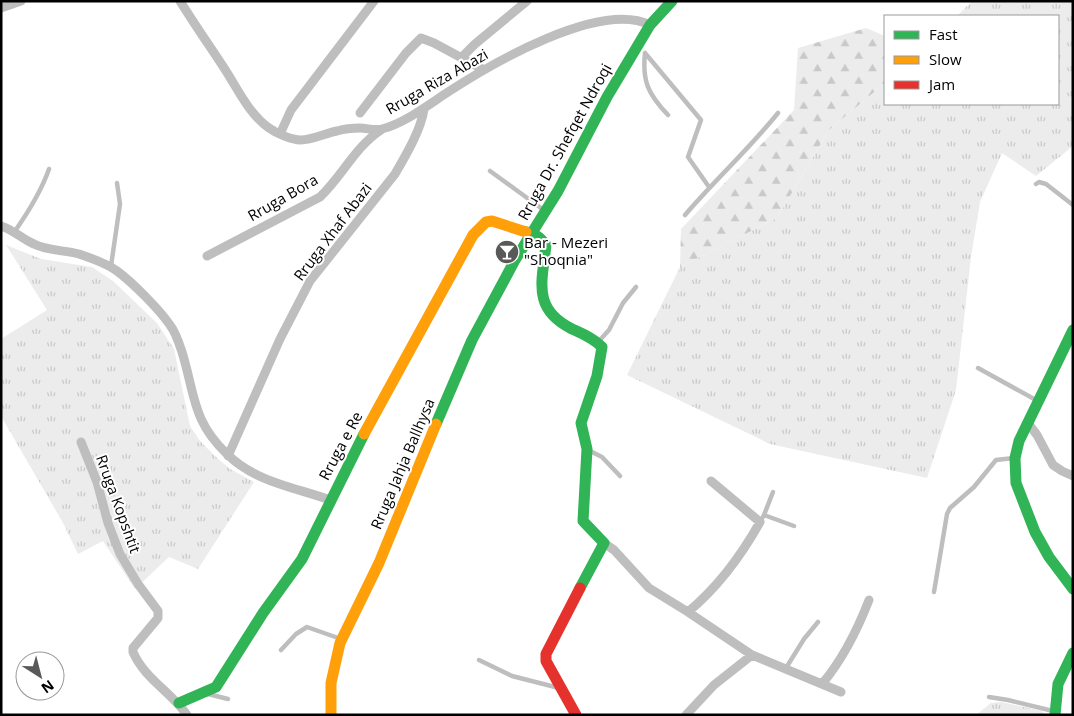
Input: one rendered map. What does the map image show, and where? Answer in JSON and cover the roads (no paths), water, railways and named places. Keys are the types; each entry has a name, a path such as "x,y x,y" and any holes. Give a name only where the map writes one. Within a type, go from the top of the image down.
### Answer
{"street":[{"path":"1,8 21,1"},
{"name":"Rruga Riza Abazi","path":"180,1 249,107 263,123 280,134 300,140 336,131 360,128 381,130 424,109 484,70 532,46 572,30 601,21 626,19 650,25"},
{"path":"280,134 291,110 374,1"},
{"path":"461,58 527,1"},
{"name":"Rruga Dr. Shefqet Ndroqi","path":"598,342 562,325 546,309 542,300 542,288 546,245 541,238 531,233 546,211 607,97 641,49 650,25 672,1"},
{"path":"360,113 406,53 421,38 484,70"},
{"name":"Rruga Xhaf Abazi","path":"228,456 280,339 310,281 395,174 405,158 420,125 424,109"},
{"name":"Rruga Bora","path":"207,256 320,197 332,185 360,149 373,135 381,130"},
{"name":"Rruga e Re","path":"207,694 216,687 262,613 302,559 378,407 473,235 486,222 492,221 531,233"},
{"path":"1,226 15,231 34,245 77,253 111,267 134,286 170,325 177,337 183,353 195,408 209,434 228,456 264,479 330,500"},
{"name":"Rruga Jahja Ballhysa","path":"331,715 332,683 342,639 379,563 420,458 472,340 531,233"},
{"path":"1073,330 1038,401 1014,458 1015,475 1019,491 1035,532 1049,557 1073,589"},
{"path":"598,342 602,347 597,376 581,423 587,449 583,521 650,588 752,655 840,692"},
{"path":"1028,423 1037,435 1053,465 1073,476"},
{"name":"Rruga Kopshtit","path":"81,442 97,482 108,523 120,554 138,584 158,611 158,618 133,648 133,652 144,670 179,703 187,715"},
{"path":"688,612 729,570 746,547 762,519 711,481"},
{"path":"576,715 546,661 546,654 604,543"},
{"path":"822,684 836,667 858,629 869,600"},
{"path":"1055,713 1058,684 1069,668 1073,653"},
{"path":"689,714 714,685 752,655"},
{"path":"179,703 191,697 207,694"}],"lane":[{"path":"641,49 646,83 652,95 668,115"},
{"path":"641,49 701,120 688,157 709,187"},
{"path":"685,215 709,187 755,142 778,113"},
{"path":"15,231 43,187 49,169"},
{"path":"490,171 546,211"},
{"path":"1036,184 1039,182 1046,184 1073,205"},
{"path":"111,267 120,204 117,183"},
{"path":"598,342 609,330 624,303 636,287"},
{"path":"978,368 1038,401"},
{"path":"587,449 602,457 620,476"},
{"path":"934,592 944,529 950,508 974,487 996,460 1014,458"},
{"path":"774,492 762,519 794,526"},
{"path":"786,668 804,638 818,622"},
{"path":"281,650 296,634 307,627 342,639"},
{"path":"479,660 512,676 563,689"},
{"path":"207,694 228,699"},
{"path":"989,697 1042,708 1055,713"}],"place":[{"name":"Bar - Mezeri \"Shoqnia\"","path":"507,252"}]}
